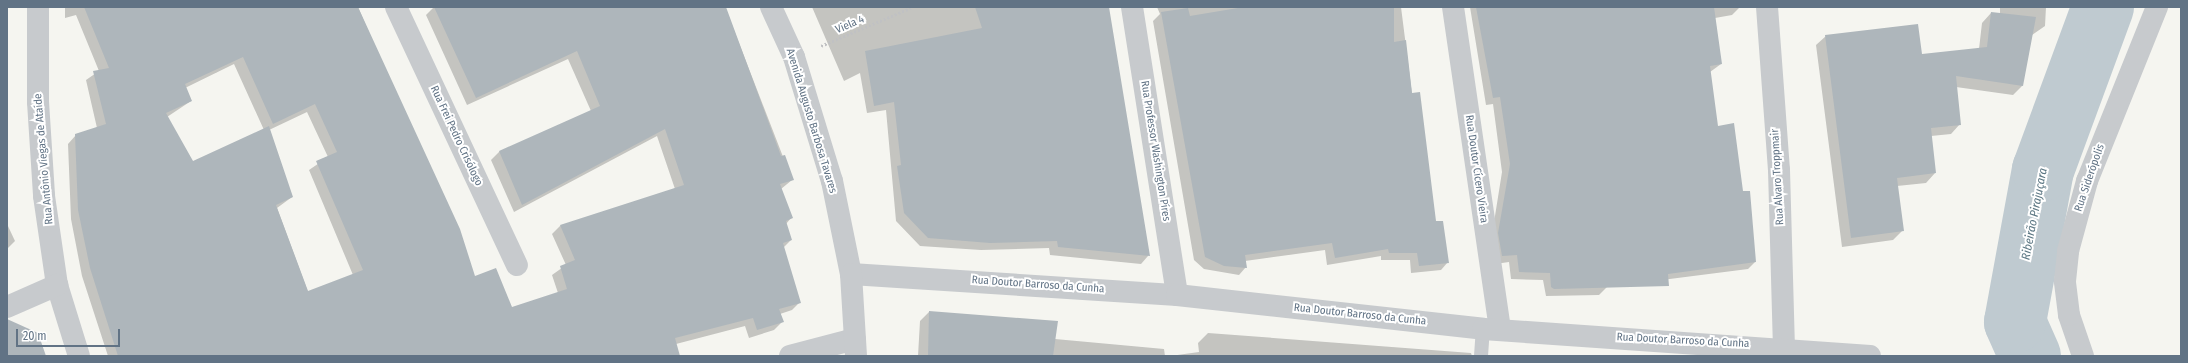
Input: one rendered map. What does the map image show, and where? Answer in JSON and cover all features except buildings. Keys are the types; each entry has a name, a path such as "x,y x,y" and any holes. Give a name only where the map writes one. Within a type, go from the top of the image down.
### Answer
{"street":[{"name":"Rua Antônio Viegas de Ataíde","path":"38,7 38,102 44,196 57,285 79,356"},
{"name":"Rua Frei Pedro Crisólogo","path":"396,7 518,265"},
{"name":"Avenida Augusto Barbosa Tavares","path":"771,7 794,57 832,181 851,274 856,348"},
{"name":"Rua Professor Washington Píres","path":"1132,7 1177,295"},
{"name":"Rua Doutor Cícero Vieira","path":"1453,7 1491,329"},
{"name":"Rua Alvaro Troppmair","path":"1767,7 1779,170 1784,347"},
{"name":"Rua Siderópolis","path":"2083,356 2069,315 2064,281 2068,251 2087,181 2157,7"},
{"name":"Rua Doutor Barroso da Cunha","path":"851,274 1177,295 1491,329 1784,347 1870,356"},
{"path":"7,307 57,285"},
{"path":"790,356 856,348"}],"lane":[{"path":"1481,356 1491,329"}],"path":[{"name":"Viela 4","path":"794,57 913,7"}],"waterway":[{"name":"Ribeirão Pirajuçara","path":"2030,356 2015,322 2043,170 2103,7"}]}
